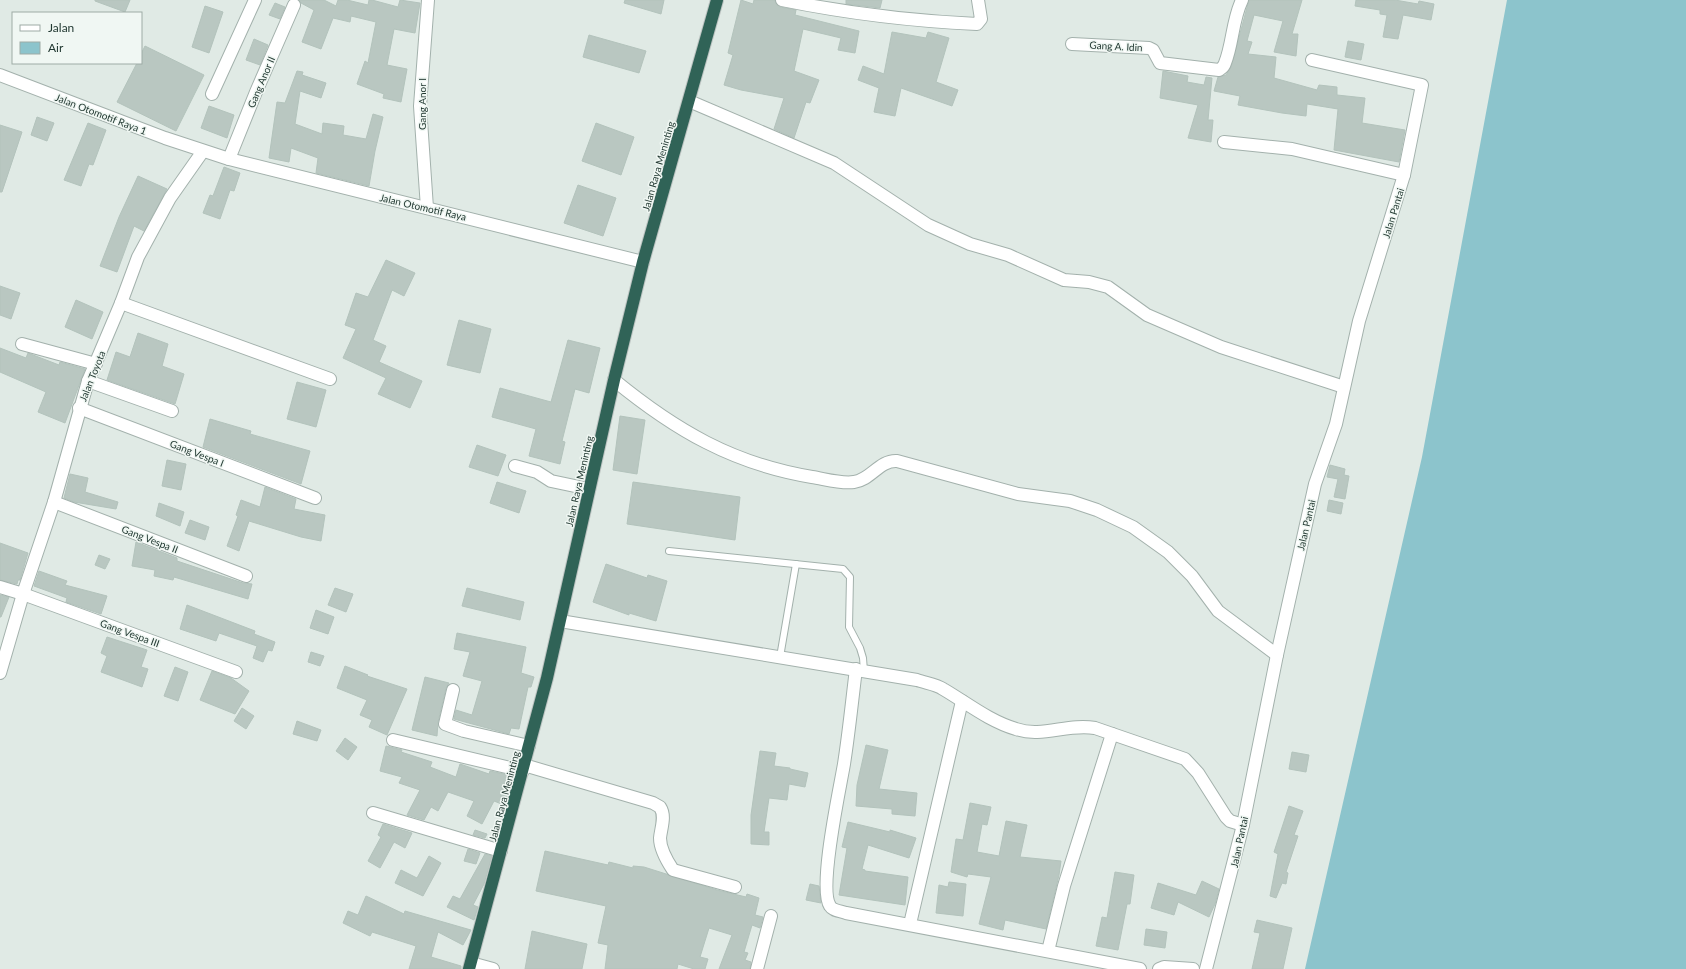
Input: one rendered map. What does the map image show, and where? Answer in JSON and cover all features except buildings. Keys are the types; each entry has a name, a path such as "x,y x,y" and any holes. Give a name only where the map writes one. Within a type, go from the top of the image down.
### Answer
{"highway":[{"name":"Jalan Raya Meninting","path":"470,966 524,768 560,621 614,380 643,262 717,0"}],"street":[{"path":"212,94 255,0"},
{"name":"Gang Anor I","path":"427,208 420,100 428,0"},
{"path":"782,0 899,17 977,24 981,18 978,0"},
{"name":"Gang A. Idin","path":"1072,44 1149,48 1153,50 1160,63 1219,70 1226,62 1238,5 1242,0"},
{"name":"Gang Anor II","path":"229,159 294,5"},
{"name":"Jalan Pantai","path":"1206,969 1243,825 1277,655 1315,484 1336,424 1359,321 1404,175 1422,85 1312,60"},
{"name":"Jalan Otomotif Raya 1","path":"0,75 203,151"},
{"path":"688,101 834,163 886,199 928,225 970,244 1008,255 1064,280 1089,282 1108,287 1147,315 1221,347 1344,387"},
{"path":"1224,142 1292,149 1404,175"},
{"name":"Jalan Otomotif Raya","path":"203,151 229,159 643,262"},
{"name":"Jalan Toyota","path":"0,673 54,502 79,408 88,381 122,303 138,257 170,198 203,151"},
{"path":"122,303 330,379"},
{"path":"22,344 96,364"},
{"path":"614,380 649,409 684,430 720,450 767,467 806,476 855,482 864,479 885,463 897,461 1018,494 1070,501 1097,510 1133,527 1168,552 1192,576 1218,611 1277,655"},
{"path":"88,381 172,411"},
{"name":"Gang Vespa I","path":"79,408 315,498"},
{"path":"515,466 537,472 551,481 589,489"},
{"name":"Gang Vespa II","path":"54,502 246,576"},
{"path":"0,587 24,594"},
{"name":"Gang Vespa III","path":"24,594 236,672"},
{"path":"560,621 860,670 923,682 942,688 994,721 1017,730 1045,733 1087,726 1185,759 1198,773 1226,817 1230,821 1243,825"},
{"path":"860,670 828,856 827,898 830,906 834,909 1140,969"},
{"path":"453,690 445,724 464,731 529,746"},
{"path":"910,924 962,701"},
{"path":"1048,950 1064,886 1112,734"},
{"path":"393,740 524,768 653,803 660,807 663,812 660,839 662,847 673,870 735,888"},
{"path":"373,813 501,851"},
{"path":"757,969 772,916"},
{"path":"470,966 493,969"},
{"path":"1159,969 1164,967 1193,969"}],"lane":[{"path":"668,551 843,569 850,577 849,627 860,648 863,658 860,670"},
{"path":"780,657 796,564"}],"water":[{"path":"1507,0 1686,0 1686,969 1305,969 1422,457"}]}
